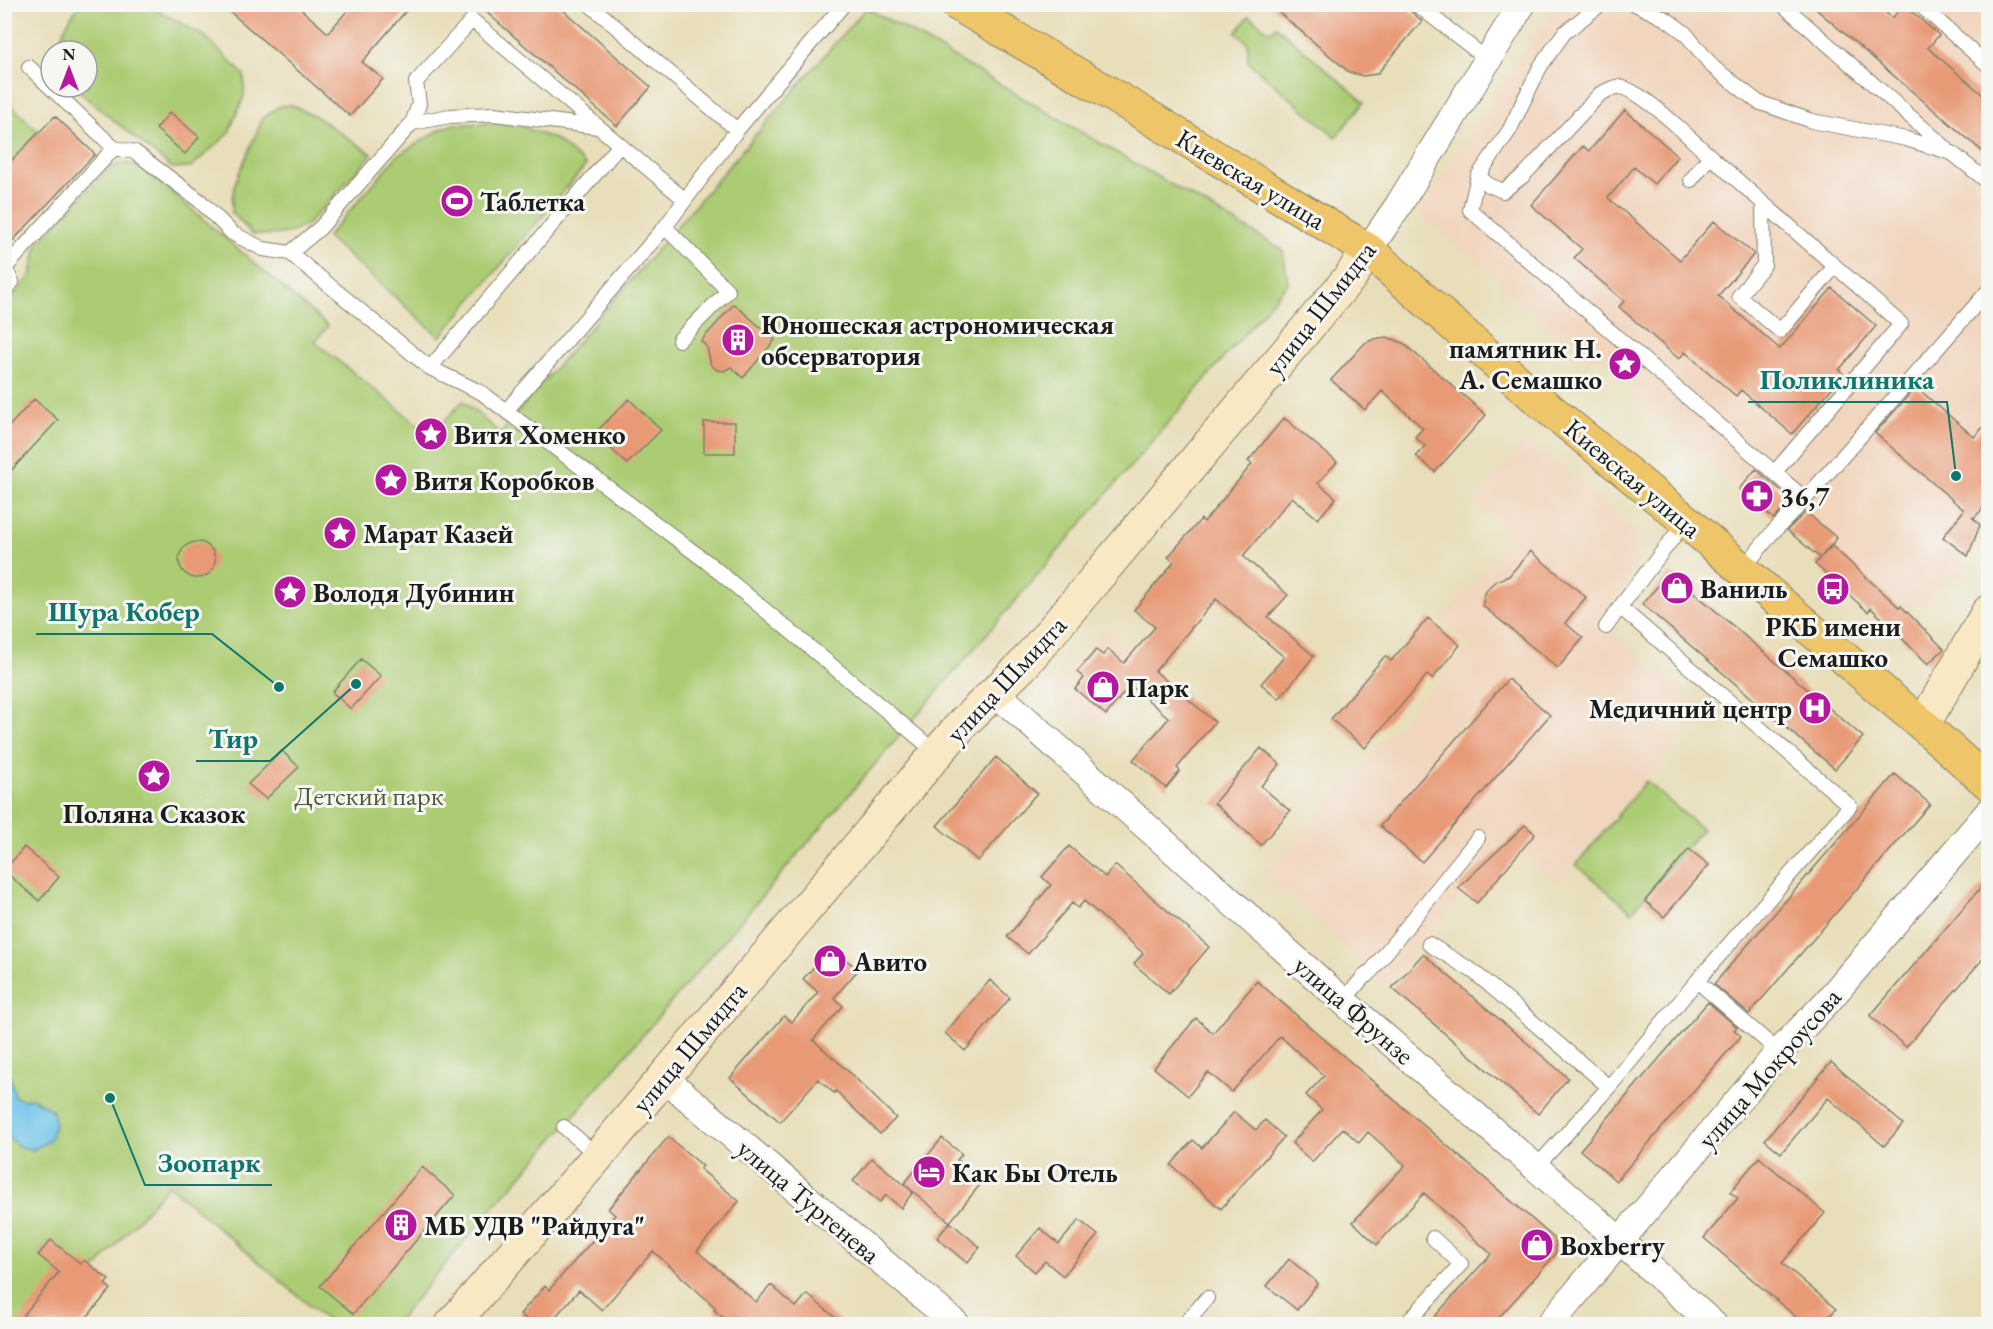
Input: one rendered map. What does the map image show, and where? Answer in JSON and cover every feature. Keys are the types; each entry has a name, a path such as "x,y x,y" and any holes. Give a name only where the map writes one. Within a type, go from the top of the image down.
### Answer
{"main road":[{"name":"Киевская улица","path":"957,4 1131,106 1368,250 1542,403 1743,569 1989,783"},
{"name":"улица Шмидта","path":"452,1324 598,1156 937,753 1023,665 1329,303 1368,250"},
{"path":"1923,724 1988,613"}],"street":[{"name":"улица Шмидта","path":"1368,250 1398,206 1521,4"},
{"name":"улица Фрунзе","path":"996,693 1343,1001 1536,1167 1713,1324"},
{"name":"улица Мокроусова","path":"1550,1324 1779,1052 1826,1003 1989,813"},
{"name":"улица Тургенева","path":"663,1077 956,1324"}],"lane":[{"path":"589,4 737,130"},
{"path":"506,411 665,227 737,130 752,104 844,4"},
{"path":"1416,4 1488,60"},
{"path":"1601,4 1564,33 1540,67 1509,131 1478,176 1470,210 1805,499"},
{"path":"1635,4 1666,19 1685,33 1713,68 1758,102 1812,121 1906,139 1952,153"},
{"path":"1782,4 1952,153 1989,182"},
{"path":"1919,4 1989,65"},
{"path":"290,254 320,228 412,123 419,104 416,82 471,20 684,199"},
{"path":"29,67 114,148 135,152 200,201 232,233 263,249 290,254 430,368 482,393 707,562 937,753"},
{"path":"1478,176 1503,191 1523,176 1600,94 1616,87 1631,90 1648,102 1901,324 1775,472"},
{"path":"412,123 450,116 494,114 598,127"},
{"path":"430,368 620,145"},
{"path":"4,290 12,282 5,268 114,148"},
{"path":"1691,180 1710,156"},
{"path":"1763,203 1764,265 1739,296 1780,331 1834,266"},
{"path":"665,227 728,291 679,340"},
{"path":"1743,569 1772,533 1805,499 1989,291"},
{"path":"1606,627 1686,521"},
{"path":"1536,1167 1609,1087 1697,981 1850,806 1620,607"},
{"path":"1343,1001 1368,975 1478,838"},
{"path":"1429,944 1474,972 1609,1087"},
{"path":"1697,981 1779,1052"},
{"path":"564,1127 598,1156"},
{"path":"1406,1324 1461,1264 1433,1238"},
{"path":"1185,1324 1207,1298"}],"shaded area":[{"path":"1554,5 1988,5 1988,502 1974,518 1980,525 1958,581 1947,575 1928,607 1918,601 1908,616 1831,545 1836,538 1784,493 1787,489 1759,465 1739,489 1630,395 1635,381 1630,364 1612,354 1602,354 1589,361 1419,211"},
{"path":"1526,438 1650,543 1600,621 1705,712 1556,883 1507,842 1387,986 1264,874 1470,645 1441,620 1513,536 1475,503"},
{"name":"Парк","path":"1104,629 1148,665 1094,728 1051,692"}],"green space":[{"path":"79,5 147,5 205,36 244,75 244,96 228,134 191,167 172,168 87,99 99,99 99,39 62,39 68,21"},
{"name":"Детский парк","path":"866,8 1283,250 1288,283 395,1324 331,1324 168,1185 48,1324 5,1324 4,353 8,350 5,304 31,276 37,244 108,169 123,162 143,168 328,326 315,342 431,435 463,401 501,434 513,417"},
{"path":"1249,16 1270,32 1276,26 1364,102 1336,137 1248,62 1248,43 1236,33"},
{"path":"4,100 39,132 5,168"},
{"path":"292,105 315,116 372,154 308,224 292,232 273,235 252,234 232,212 235,183 263,118 280,106"},
{"name":"Таблетка","path":"511,123 555,139 586,165 440,337 327,237 398,155 441,129 454,124"},
{"path":"1646,781 1702,829 1632,912 1576,865"}],"water":[{"path":"4,1073 10,1075 15,1097 24,1100 32,1098 53,1111 55,1124 50,1140 33,1150 18,1146 5,1134"}],"building":[{"path":"221,4 295,4 328,33 353,4 412,4 362,62 383,79 350,116"},
{"path":"477,4 556,4 651,87 617,126"},
{"path":"1269,4 1402,4 1422,21 1377,74 1363,76 1349,72"},
{"path":"1810,4 1876,4 1892,18 1904,5 1939,35 1928,48 1989,100 1989,157"},
{"path":"1625,110 1678,156 1654,184 1634,167 1608,198 1680,260 1714,221 1754,254 1718,296 1780,349 1832,288 1876,326 1839,370 1844,374 1792,434 1741,390 1736,396 1685,352 1679,359 1619,307 1624,301 1574,258 1582,249 1531,205 1583,146 1589,151"},
{"path":"170,112 199,137 185,154 156,129"},
{"path":"55,116 95,154 4,250 4,168"},
{"name":"Юношеская астрономическая обсерватория","path":"734,304 775,340 743,378 731,367 724,371 717,370 711,365 707,347 701,341"},
{"path":"1387,337 1403,343 1486,415 1435,472 1416,456 1425,446 1415,437 1423,428 1382,391 1365,410 1331,380 1365,343"},
{"path":"1916,387 1974,437 1989,421 1989,502 1974,518 1972,517 1980,525 1968,556 1943,537 1964,510 1875,433"},
{"path":"34,399 58,420 4,478 4,432"},
{"path":"629,399 661,430 627,464 595,433"},
{"path":"1284,418 1337,462 1318,483 1336,498 1318,519 1292,497 1243,556 1288,595 1268,617 1314,656 1279,699 1261,684 1284,657 1216,599 1155,671 1215,722 1177,768 1180,771 1166,788 1133,760 1169,718 1130,685 1106,715 1075,689 1084,678 1077,672 1096,650 1103,655 1108,649 1124,663 1155,627 1134,610 1174,562 1168,557 1201,519 1204,522 1252,464 1248,461"},
{"path":"704,422 735,422 735,453 704,453"},
{"path":"1756,469 1792,500 1774,519 1739,489"},
{"path":"1806,512 1837,538 1821,557 1832,546 1899,607 1901,606 1944,649 1928,664 1871,608 1868,612 1815,564 1820,558 1787,530"},
{"path":"197,542 210,547 215,560 210,573 197,578 184,573 179,560 184,547"},
{"path":"1530,551 1586,597 1565,623 1583,638 1558,668 1483,606 1484,595 1489,587 1496,581 1509,576"},
{"path":"1670,572 1863,737 1835,769 1642,604"},
{"path":"1428,618 1460,645 1432,679 1427,675 1365,748 1331,719 1385,656 1391,661"},
{"path":"361,659 381,676 351,709 332,692"},
{"path":"1508,679 1550,715 1422,862 1380,826"},
{"path":"1261,748 1280,764 1261,786 1290,811 1261,845 1214,803"},
{"path":"282,751 299,767 266,799 248,784"},
{"path":"996,757 1037,793 978,861 937,826"},
{"path":"1895,774 1930,804 1749,1014 1714,984"},
{"path":"1525,825 1535,834 1477,903 1458,888"},
{"path":"1069,846 1105,877 1115,865 1209,947 1169,994 1134,964 1143,953 1084,901 1078,908 1072,903 1028,954 1007,937 1051,885 1042,877"},
{"path":"24,847 59,877 39,901 4,871"},
{"path":"1689,849 1709,865 1664,917 1645,901"},
{"path":"1989,878 1989,952 1906,1047 1870,1016"},
{"path":"832,947 858,970 834,998 843,1006 813,1040 896,1118 880,1134 836,1091 834,1093 818,1079 780,1122 730,1078 784,1016 792,1022 818,992 803,979"},
{"path":"1423,954 1568,1078 1538,1114 1392,988"},
{"path":"990,980 1010,998 965,1051 945,1033"},
{"path":"1257,981 1555,1239 1556,1254 1493,1324 1428,1324 1491,1254 1424,1193 1377,1245 1353,1222 1405,1165 1368,1132 1359,1143 1343,1128 1312,1162 1292,1143 1322,1110 1306,1095 1324,1076 1280,1036 1232,1092 1208,1072 1188,1096 1154,1068 1196,1018 1213,1033"},
{"path":"1708,1002 1737,1027 1734,1030 1741,1036 1616,1181 1580,1150"},
{"path":"1831,1062 1903,1124 1884,1146 1828,1098 1781,1153 1765,1140"},
{"path":"1234,1112 1256,1130 1265,1120 1284,1137 1221,1209 1171,1165 1193,1140 1202,1148"},
{"path":"668,1137 703,1166 700,1169 739,1201 697,1251 756,1302 771,1285 796,1307 807,1294 843,1324 731,1324 653,1251 602,1310 579,1290 549,1324 532,1324 520,1314 545,1286 549,1290 615,1215 608,1209"},
{"path":"942,1138 962,1154 957,1160 983,1181 950,1222 904,1184"},
{"path":"1759,1157 1825,1213 1782,1263 1836,1309 1822,1324 1804,1324 1704,1238 1738,1198 1730,1192"},
{"path":"872,1158 913,1192 901,1208 886,1195 880,1202 853,1181"},
{"name":"МБ УДВ \"Райдуга\"","path":"422,1167 455,1195 353,1314 320,1286"},
{"path":"1079,1220 1098,1235 1063,1276 1045,1261 1035,1272 1016,1256 1040,1228 1059,1244"},
{"path":"950,1222 980,1247 967,1263 937,1238"},
{"path":"51,1240 81,1264 84,1260 109,1280 105,1284 111,1289 81,1324 16,1324 59,1272 38,1255"},
{"path":"1289,1259 1318,1283 1297,1310 1267,1286"}],"place":[{"name":"Таблетка","path":"457,201"},
{"name":"Юношеская астрономическая обсерватория","path":"738,340"},
{"name":"памятник Н. А. Семашко","path":"1625,364"},
{"name":"Витя Хоменко","path":"431,434"},
{"name":"Поликлиника","path":"1956,476"},
{"name":"Витя Коробков","path":"391,480"},
{"name":"36,7","path":"1757,496"},
{"name":"Марат Казей","path":"340,533"},
{"name":"Ваниль","path":"1677,588"},
{"name":"РКБ имени Семашко","path":"1833,589"},
{"name":"Володя Дубинин","path":"290,592"},
{"name":"Тир","path":"356,684"},
{"name":"Шура Кобер","path":"279,687"},
{"name":"Парк","path":"1103,687"},
{"name":"Медичний центр","path":"1815,708"},
{"name":"Поляна Сказок","path":"154,776"},
{"name":"Авито","path":"830,961"},
{"name":"Зоопарк","path":"110,1098"},
{"name":"Как Бы Отель","path":"929,1172"},
{"name":"МБ УДВ \"Райдуга\"","path":"401,1225"},
{"name":"Boxberry","path":"1537,1245"}]}
